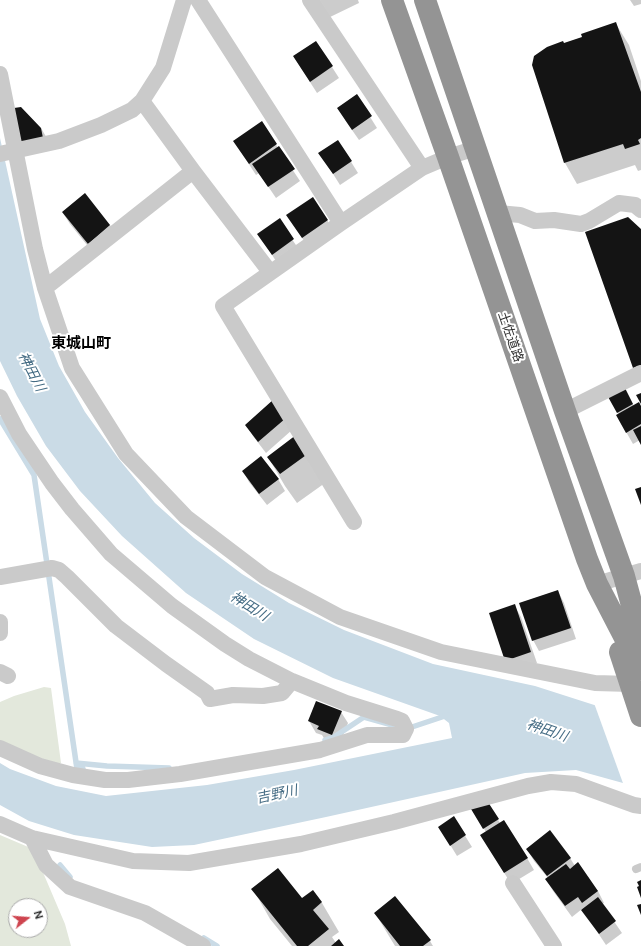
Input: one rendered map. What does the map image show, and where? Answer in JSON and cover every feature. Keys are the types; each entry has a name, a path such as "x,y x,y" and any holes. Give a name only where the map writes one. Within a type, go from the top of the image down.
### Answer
{"highway":[{"name":"土佐道路","path":"392,0 597,584 637,693"},
{"path":"425,0 565,411 633,574 641,616"},
{"path":"633,574 641,639"}],"street":[{"path":"7,152 59,141 101,125 132,110 142,101 163,68 184,0"},
{"path":"198,0 341,223"},
{"path":"310,0 422,168"},
{"path":"0,74 7,152 27,215 45,288 72,368 126,454 186,517 265,577 340,617 440,652 595,683 637,693"},
{"path":"142,101 270,272"},
{"path":"354,522 223,306 422,168 448,157 476,148"},
{"path":"45,288 193,171"},
{"path":"498,212 520,215 535,221 554,220 581,224 589,221 619,203 634,205 641,210"},
{"path":"565,411 641,373"},
{"path":"0,397 19,434 52,483 72,509 111,554 172,606 213,636 249,659 292,681 346,703 397,719 402,721 405,725 405,732 400,735 368,735 339,745 312,751 180,774 128,780 105,780 73,775 40,766 0,748"},
{"path":"0,577 48,569 59,570 116,626 207,693 210,698 233,695 263,696 282,693 292,681"},
{"path":"597,584 633,574"},
{"path":"0,622 0,633"},
{"path":"0,824 32,838 133,861 189,863 300,844 394,822 528,786 551,782 576,784 601,797 634,806 641,806"},
{"path":"32,838 46,865 70,887 145,913 203,946"},
{"path":"513,884 554,946"}],"shaded area":[{"path":"44,687 51,688 61,763 49,766 0,741 0,702"},
{"path":"0,835 33,849 65,924 71,946 0,946"}],"water":[{"path":"0,138 40,319 59,366 85,412 118,458 155,503 194,538 242,574 289,603 344,630 433,664 535,686 641,720 641,788 576,770 525,773 194,845 152,847 74,835 29,821 0,805 0,763 10,769 56,786 106,796 207,785 294,770 452,738 449,723 440,716 333,678 254,639 186,593 122,536 80,491 46,446 17,396 0,361"},
{"path":"365,715 397,725 396,729 364,720"}],"pier":[{"path":"594,703 641,717 641,790 624,786"}],"building":[{"path":"616,22 641,92 641,138 638,140 640,144 625,149 623,144 564,163 532,65 534,56 547,47 563,41 564,43 582,37 581,34"},
{"path":"316,41 333,66 310,82 293,56"},
{"path":"357,94 372,116 352,130 337,108"},
{"path":"21,107 41,128 43,138 21,142 14,108"},
{"path":"262,121 277,144 249,164 233,141"},
{"path":"338,140 352,161 333,174 318,153"},
{"path":"279,146 295,169 268,187 252,164"},
{"path":"85,193 110,225 88,244 62,212"},
{"path":"313,197 328,220 302,238 286,215"},
{"path":"628,217 641,229 641,365 633,368 585,232"},
{"path":"280,218 294,239 272,255 257,234"},
{"path":"624,386 633,404 617,413 607,395"},
{"path":"641,393 641,404 636,395"},
{"path":"274,399 286,418 258,442 245,425"},
{"path":"639,402 641,406 641,424 626,433 616,415"},
{"path":"641,426 641,445 633,430"},
{"path":"296,435 309,453 280,474 267,457"},
{"path":"261,456 279,479 259,494 242,471"},
{"path":"641,487 641,505 635,489"},
{"path":"558,590 571,628 532,641 519,603"},
{"path":"515,604 531,652 505,661 489,613"},
{"path":"316,701 342,711 332,735 317,729 319,726 308,721"},
{"path":"486,799 499,819 483,829 471,809"},
{"path":"454,816 466,835 450,846 438,827"},
{"path":"504,820 528,858 504,873 480,835"},
{"path":"550,830 571,858 547,876 526,849"},
{"path":"578,862 598,891 582,903 578,897 565,906 545,879 566,864 570,869"},
{"path":"278,868 302,898 313,890 322,902 313,910 329,929 308,946 297,946 251,889"},
{"path":"641,880 641,898 637,887 639,886 637,882"},
{"path":"395,896 431,940 423,946 400,946 374,913"},
{"path":"598,897 616,921 599,934 581,910"},
{"path":"641,904 641,915 637,905"},
{"path":"339,939 344,946 331,946"}],"waterway":[{"path":"0,419 34,475 77,769 83,769"},
{"path":"412,727 448,715"},
{"path":"325,740 334,737 364,717"},
{"path":"76,763 107,766 169,768"},
{"path":"60,865 70,877"},
{"path":"204,938 217,946"}],"district":[{"name":"東城山町","path":"81,344"}],"water label":[{"name":"神田川","path":"31,372"},
{"name":"神田川","path":"249,607"},
{"name":"神田川","path":"547,731"},
{"name":"吉野川","path":"277,795"}]}
